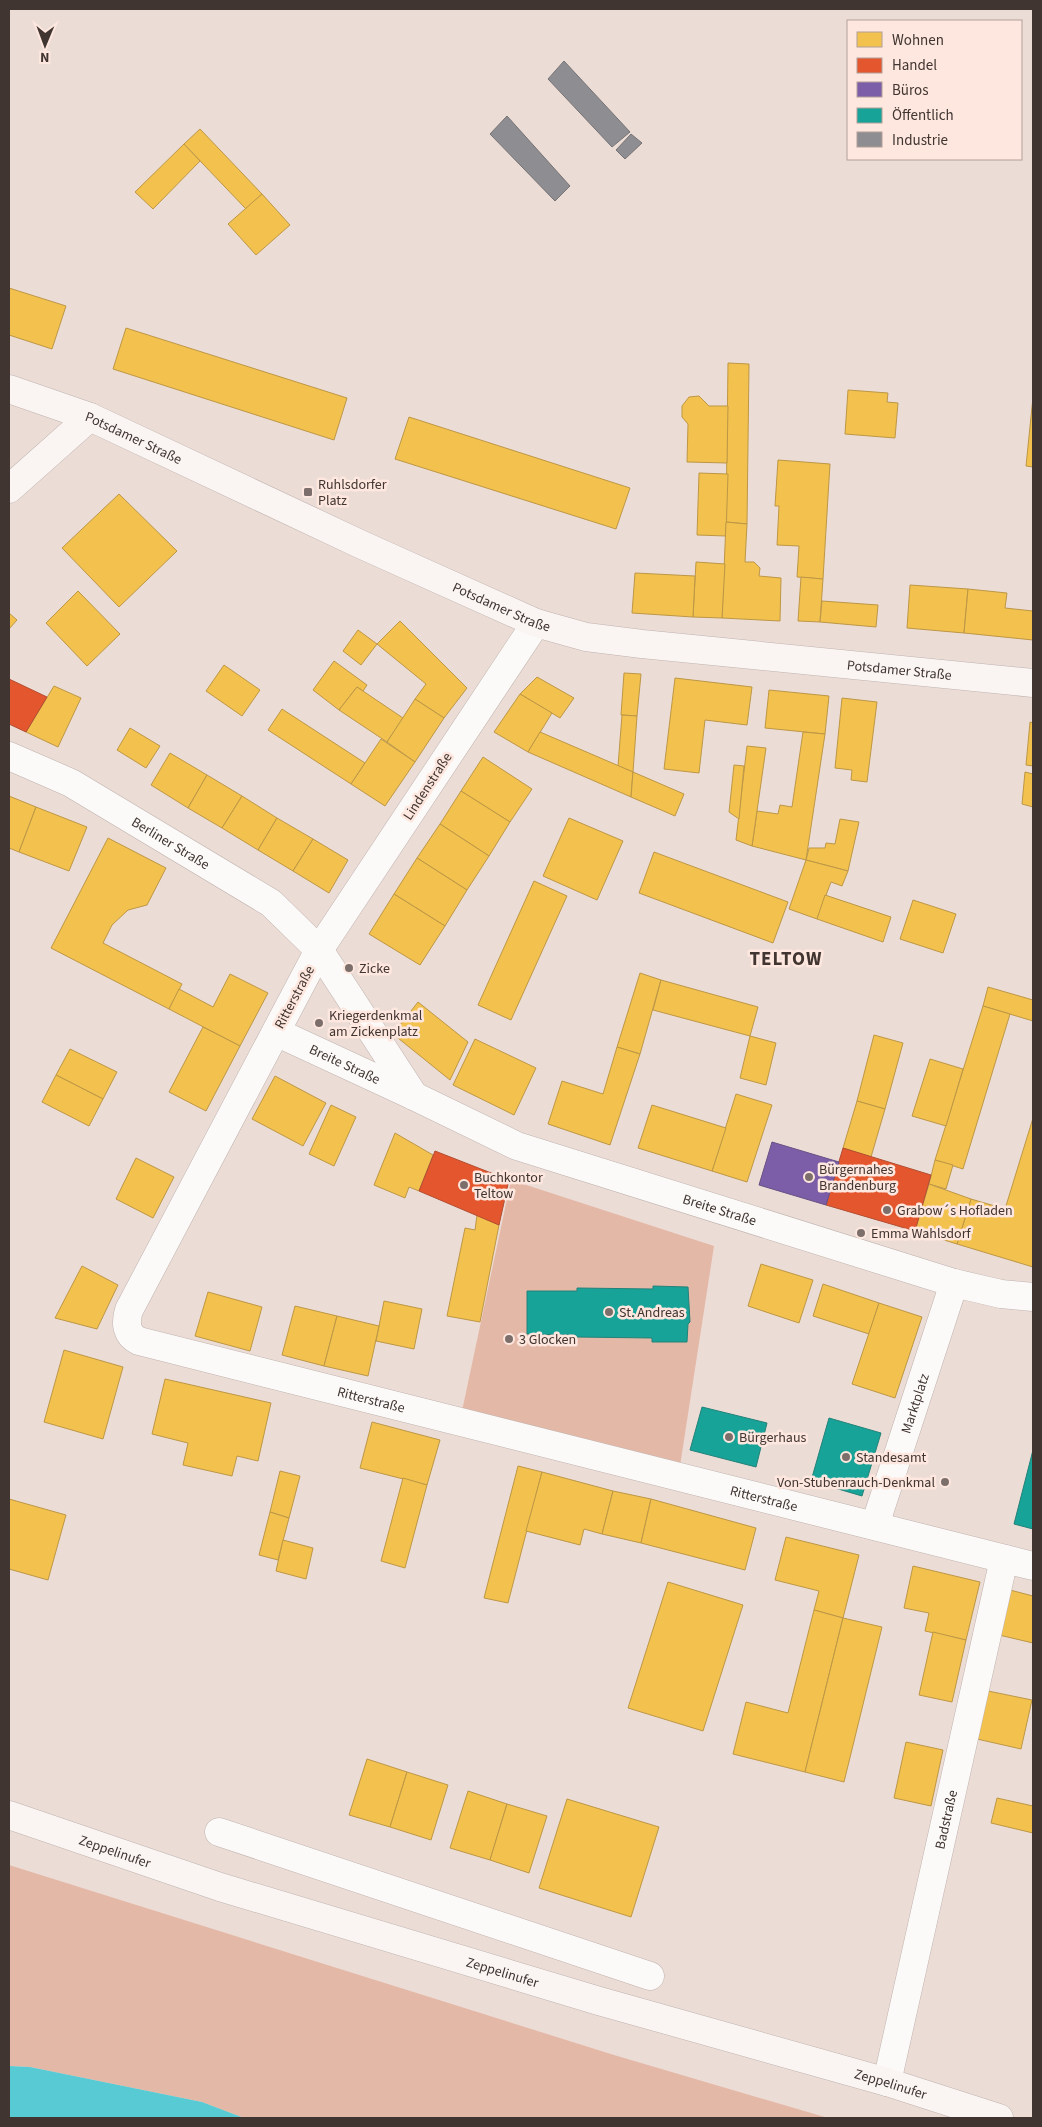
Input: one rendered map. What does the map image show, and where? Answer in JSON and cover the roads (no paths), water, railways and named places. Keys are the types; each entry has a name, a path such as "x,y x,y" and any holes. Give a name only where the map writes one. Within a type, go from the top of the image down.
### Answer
{"street":[{"name":"Potsdamer Straße","path":"9,390 90,417 342,536 536,623 586,636 642,644 1033,683"},
{"path":"9,490 90,417"},
{"name":"Lindenstraße","path":"320,950 536,623"},
{"name":"Berliner Straße","path":"9,756 71,783 270,903 320,950"},
{"name":"Ritterstraße","path":"320,950 129,1310 126,1320 132,1338 1033,1566"},
{"name":"Breite Straße","path":"320,950 414,1096"},
{"name":"Breite Straße","path":"276,1032 517,1146 954,1283 1001,1294 1033,1296"},
{"name":"Marktplatz","path":"876,1525 954,1283"},
{"name":"Badstraße","path":"886,2082 1004,1559"},
{"name":"Zeppelinufer","path":"9,1815 220,1887 599,2002 886,2082 998,2118"},
{"path":"220,1832 650,1976"}],"water":[{"path":"9,2066 30,2067 202,2102 244,2118 9,2118"}],"place":[{"name":"Ruhlsdorfer Platz","path":"308,492"},
{"name":"Zicke","path":"349,968"},
{"name":"Kriegerdenkmal am Zickenplatz","path":"319,1023"},
{"name":"Bürgernahes Brandenburg","path":"809,1177"},
{"name":"Buchkontor Teltow","path":"464,1185"},
{"name":"Grabow´s Hofladen","path":"887,1210"},
{"name":"Emma Wahlsdorf","path":"861,1233"},
{"name":"St. Andreas","path":"609,1312"},
{"name":"3 Glocken","path":"509,1339"},
{"name":"Bürgerhaus","path":"729,1437"},
{"name":"Standesamt","path":"846,1457"},
{"name":"Von-Stubenrauch-Denkmal","path":"945,1482"}],"district":[{"name":"TELTOW","path":"786,958"}]}
